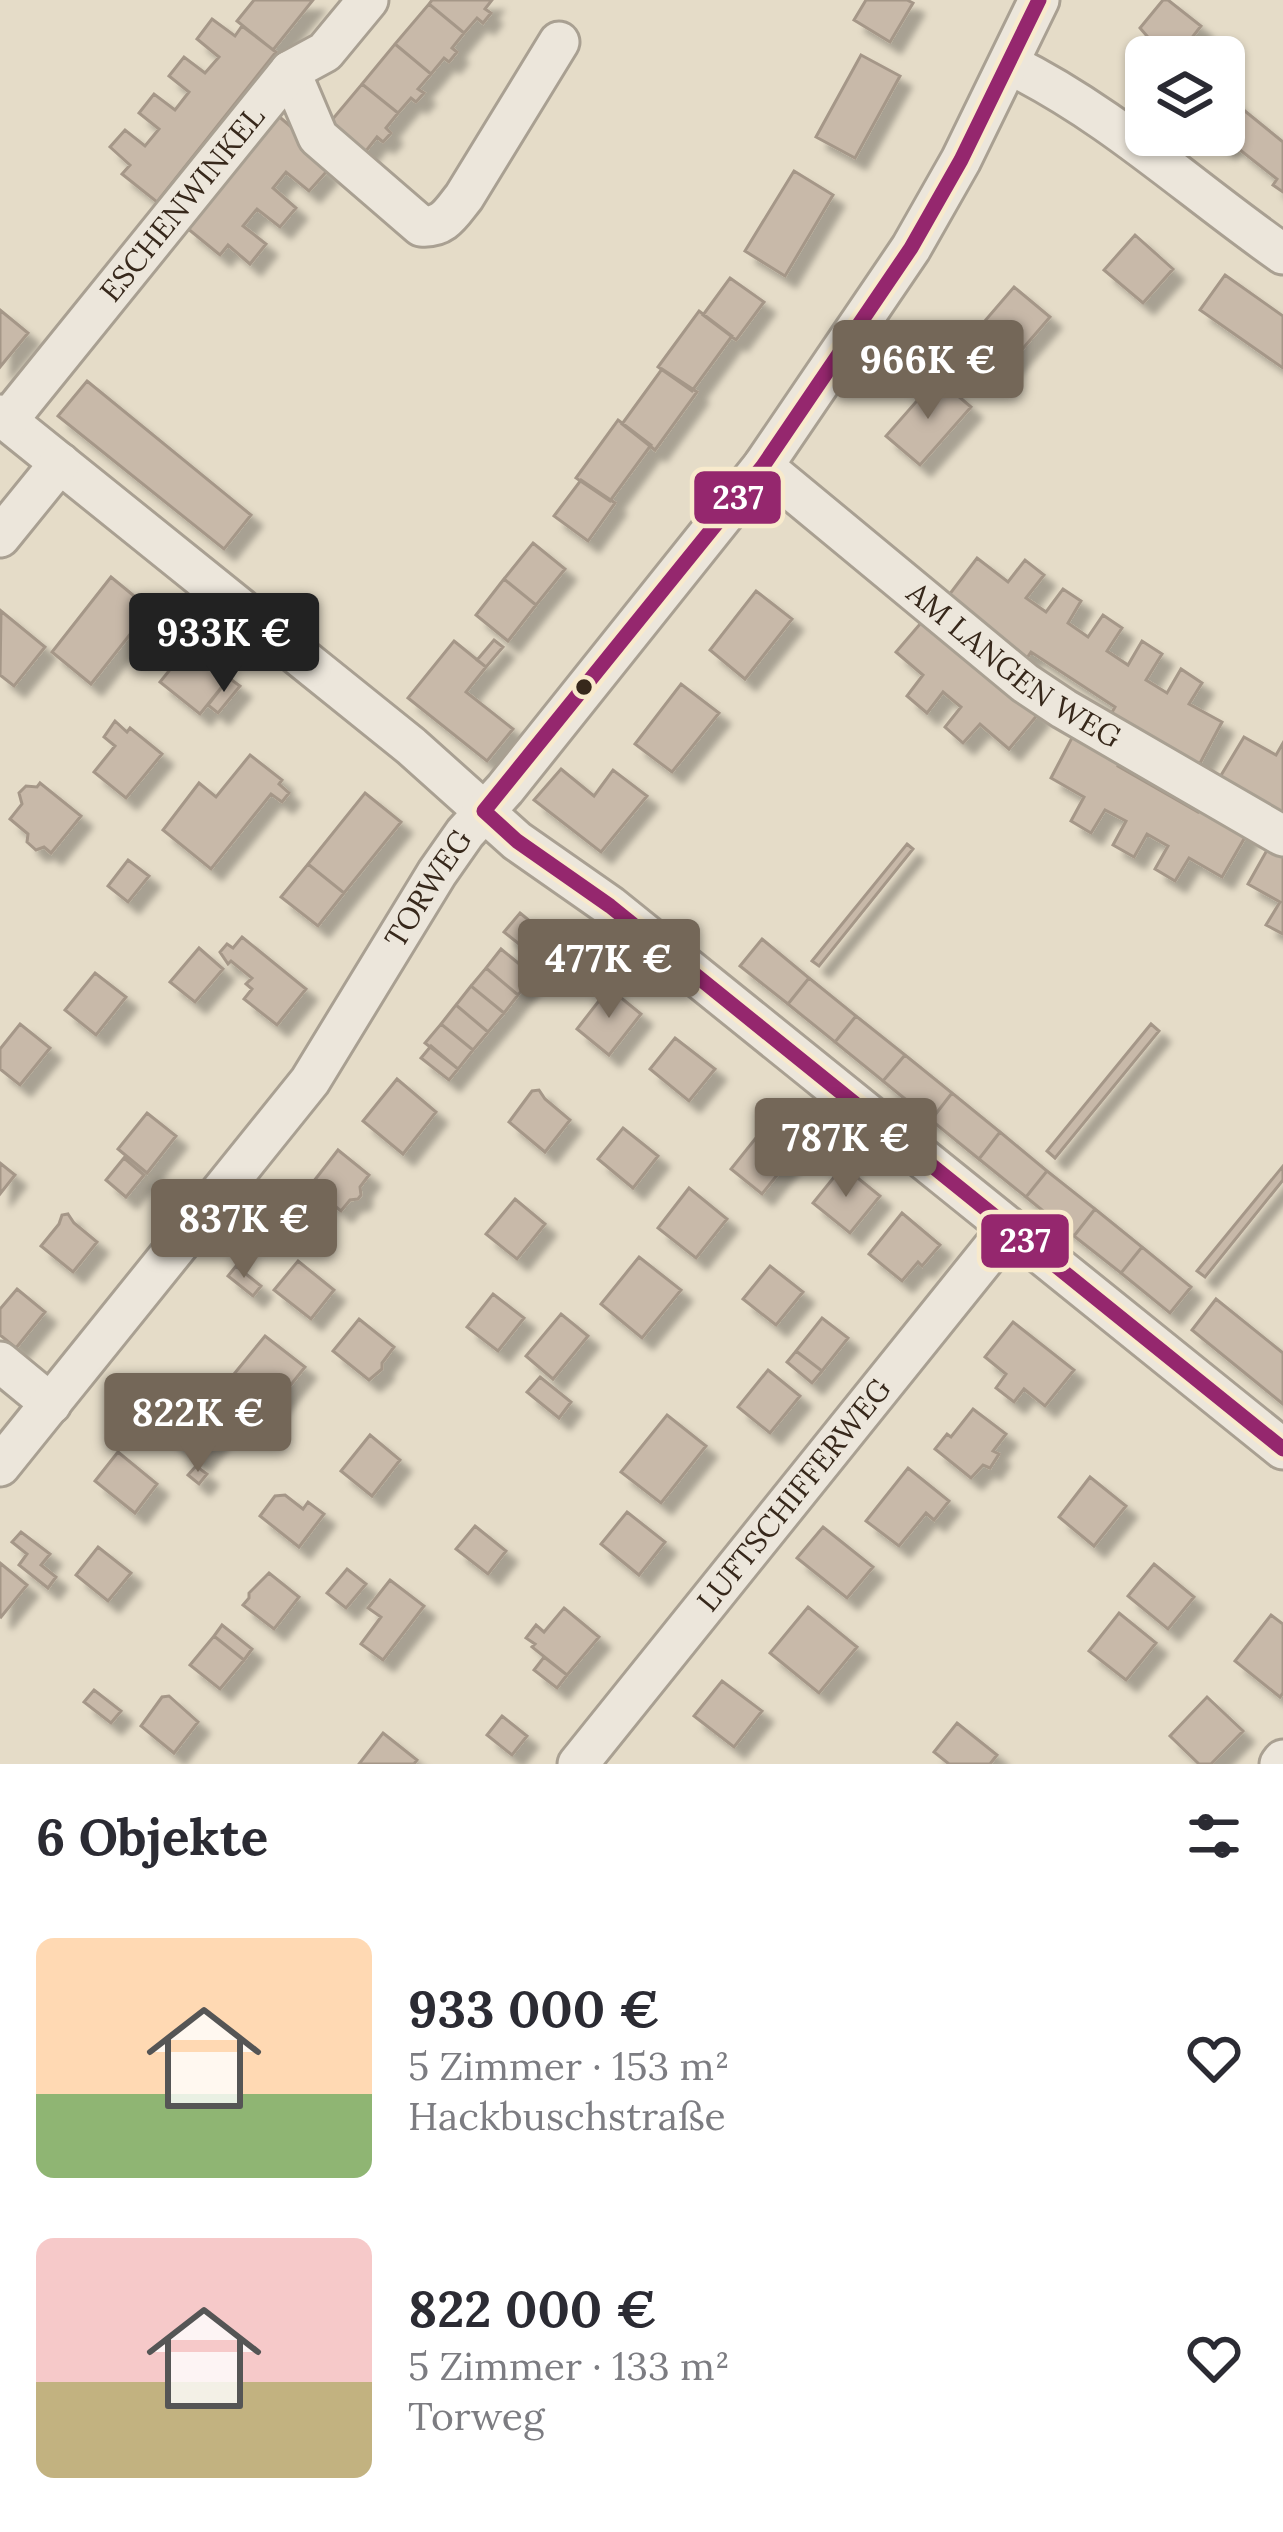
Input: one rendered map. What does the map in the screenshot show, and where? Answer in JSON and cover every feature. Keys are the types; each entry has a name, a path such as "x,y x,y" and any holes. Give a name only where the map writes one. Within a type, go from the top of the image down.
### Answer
{"street":[{"name":"ESCHENWINKEL","path":"4,418 290,71 325,52 368,0"},
{"name":"TORWEG","path":"0,1466 310,1081 465,832 763,466 911,248 961,160 1039,0"},
{"path":"290,71 318,137 421,226 435,227 464,197 559,42"},
{"path":"1009,64 1096,112 1283,254"},
{"path":"4,418 411,746 517,842 610,906 1283,1449"},
{"path":"0,537 60,463"},
{"name":"AM LANGEN WEG","path":"763,466 1025,682 1283,836"},
{"name":"LUFTSCHIFFERWEG","path":"578,1764 1010,1228"},
{"path":"0,1361 51,1404"}],"building":[{"path":"254,0 313,0 273,50 237,21"},
{"path":"432,0 492,0 485,9 491,13 483,23 477,18 464,33 429,4"},
{"path":"866,0 913,3 890,42 854,20"},
{"path":"1163,0 1201,26 1193,36 1147,36 1140,28"},
{"path":"429,4 464,33 452,48 457,52 449,62 444,58 431,74 395,44"},
{"path":"212,19 235,36 242,26 276,52 157,202 122,174 130,165 110,147 125,130 145,146 159,129 139,113 154,94 175,110 189,92 169,76 184,57 205,73 219,57 197,39"},
{"path":"395,44 431,74 418,89 424,93 416,102 411,98 398,113 362,84"},
{"path":"861,55 900,76 855,158 816,137"},
{"path":"362,84 398,113 386,128 391,133 383,142 377,137 362,156 326,127"},
{"path":"1245,111 1283,142 1283,192 1273,185 1277,179 1245,154"},
{"path":"276,114 309,142 303,150 327,171 309,191 286,172 273,188 296,208 280,227 257,209 243,226 266,244 250,264 228,245 220,255 187,228"},
{"path":"794,171 833,195 785,276 745,251"},
{"path":"1135,235 1173,269 1143,303 1104,270"},
{"path":"1225,275 1283,316 1283,368 1200,310"},
{"path":"730,278 764,302 736,340 703,315"},
{"path":"1014,287 1050,317 1000,375 965,344"},
{"path":"0,310 28,333 0,367"},
{"path":"699,311 732,336 692,391 658,367"},
{"path":"662,369 697,392 655,450 622,424"},
{"path":"937,378 971,407 920,465 886,436"},
{"path":"87,381 251,515 224,549 58,416"},
{"path":"618,420 651,445 610,501 576,478"},
{"path":"581,480 615,503 588,541 554,516"},
{"path":"533,543 565,569 536,605 504,579"},
{"path":"977,558 1008,582 1025,560 1044,575 1026,598 1046,612 1063,589 1081,601 1068,623 1088,637 1103,615 1122,628 1107,651 1128,665 1142,641 1162,654 1146,680 1167,693 1181,669 1202,683 1189,704 1222,722 1199,765 1111,714 1115,707 1031,652 1027,658 949,595"},
{"path":"111,577 150,609 91,684 52,652"},
{"path":"504,579 536,605 508,641 476,615"},
{"path":"756,591 792,619 745,679 710,650"},
{"path":"1,611 45,647 14,686 0,675"},
{"path":"926,617 1039,713 1009,749 980,724 963,743 945,727 961,707 943,692 927,713 907,696 923,675 896,652"},
{"path":"494,640 503,647 486,667 477,660"},
{"path":"454,641 486,667 466,692 513,729 487,761 408,698"},
{"path":"189,646 229,678 200,714 160,682"},
{"path":"229,678 240,686 218,713 208,705"},
{"path":"681,684 719,713 672,772 635,744"},
{"path":"115,721 162,754 126,798 94,772 115,746 104,737"},
{"path":"1075,732 1121,759 1118,766 1198,812 1202,806 1248,832 1222,877 1189,858 1175,881 1155,869 1168,846 1147,834 1134,857 1113,845 1126,821 1105,810 1091,833 1071,821 1084,797 1051,778"},
{"path":"1244,737 1276,755 1283,743 1283,813 1220,777"},
{"path":"250,755 282,780 279,784 289,793 282,802 271,794 211,869 163,830 199,783 216,797"},
{"path":"561,769 594,796 613,770 647,796 601,852 534,800"},
{"path":"40,783 81,816 51,853 44,847 36,850 27,842 28,834 10,819 22,804 19,793"},
{"path":"365,793 401,822 344,893 308,864"},
{"path":"1271,843 1283,850 1283,934 1266,925 1280,902 1248,884"},
{"path":"907,844 913,849 819,966 812,961"},
{"path":"128,860 149,876 128,902 108,886"},
{"path":"308,864 344,893 318,926 281,897"},
{"path":"520,913 559,945 544,964 504,932"},
{"path":"242,937 306,989 277,1025 244,999 252,989 246,984 252,978 231,961 228,964 220,952 227,944 233,948"},
{"path":"762,939 809,978 788,1004 740,966"},
{"path":"199,948 223,969 195,1002 170,982"},
{"path":"501,949 534,976 518,995 486,968"},
{"path":"486,968 518,995 504,1013 471,986"},
{"path":"95,973 126,997 96,1035 65,1010"},
{"path":"809,978 856,1016 835,1042 788,1004"},
{"path":"471,986 504,1013 488,1032 456,1005"},
{"path":"609,988 641,1014 609,1055 577,1029"},
{"path":"456,1005 488,1032 473,1050 441,1024"},
{"path":"856,1016 905,1055 883,1081 835,1042"},
{"path":"20,1024 50,1048 20,1085 0,1069 0,1049"},
{"path":"441,1024 473,1050 458,1069 425,1043"},
{"path":"1151,1024 1159,1031 1055,1158 1047,1151"},
{"path":"675,1038 715,1069 689,1101 650,1069"},
{"path":"431,1046 458,1069 449,1080 421,1058"},
{"path":"905,1055 952,1093 931,1120 883,1081"},
{"path":"397,1079 436,1112 403,1154 363,1121"},
{"path":"539,1090 570,1120 545,1152 509,1122 532,1091"},
{"path":"952,1093 1000,1132 979,1159 931,1120"},
{"path":"147,1113 176,1136 147,1173 118,1149"},
{"path":"776,1113 807,1138 762,1194 731,1169"},
{"path":"623,1128 658,1156 633,1188 598,1159"},
{"path":"1000,1132 1047,1171 1026,1197 979,1159"},
{"path":"338,1150 369,1175 358,1199 350,1200 341,1211 310,1186"},
{"path":"124,1158 144,1175 126,1197 106,1180"},
{"path":"0,1163 15,1175 0,1194"},
{"path":"843,1166 880,1196 850,1233 813,1203"},
{"path":"1283,1166 1283,1180 1205,1277 1197,1271"},
{"path":"1047,1171 1095,1209 1074,1236 1026,1197"},
{"path":"689,1188 727,1219 696,1258 658,1228"},
{"path":"298,1190 322,1208 313,1218 290,1200"},
{"path":"515,1199 545,1224 517,1259 486,1234"},
{"path":"1095,1209 1142,1247 1121,1273 1074,1236"},
{"path":"902,1213 940,1245 902,1281 869,1254"},
{"path":"68,1214 97,1242 73,1272 41,1246 62,1215"},
{"path":"1142,1247 1191,1287 1170,1313 1121,1273"},
{"path":"639,1257 681,1290 642,1338 601,1304"},
{"path":"298,1261 334,1290 311,1319 274,1290"},
{"path":"236,1266 261,1286 253,1296 228,1276"},
{"path":"770,1266 803,1292 776,1325 743,1299"},
{"path":"17,1289 45,1312 16,1348 0,1335 0,1309"},
{"path":"493,1294 524,1318 498,1351 467,1327"},
{"path":"1216,1299 1283,1353 1283,1404 1192,1330"},
{"path":"561,1314 588,1336 553,1379 526,1356"},
{"path":"822,1318 848,1338 822,1371 796,1351"},
{"path":"359,1319 394,1347 382,1369 369,1380 333,1351"},
{"path":"1013,1322 1074,1370 1045,1406 1024,1389 1014,1402 996,1388 1006,1374 985,1357"},
{"path":"265,1336 305,1367 274,1406 234,1374"},
{"path":"796,1351 822,1371 812,1383 787,1362"},
{"path":"768,1370 800,1396 770,1433 738,1407"},
{"path":"540,1377 571,1402 559,1418 527,1392"},
{"path":"192,1400 225,1427 199,1461 165,1434"},
{"path":"973,1409 1006,1434 993,1451 999,1454 990,1468 983,1465 971,1478 935,1449"},
{"path":"667,1415 706,1446 661,1503 621,1472"},
{"path":"370,1435 400,1460 372,1496 341,1471"},
{"path":"118,1452 157,1484 135,1513 95,1481"},
{"path":"196,1466 207,1474 199,1484 188,1475"},
{"path":"908,1468 949,1501 934,1520 926,1513 899,1546 866,1521"},
{"path":"1090,1477 1126,1506 1094,1546 1059,1517"},
{"path":"285,1495 303,1509 308,1502 324,1514 299,1547 260,1516 275,1496"},
{"path":"627,1512 665,1542 639,1575 601,1544"},
{"path":"475,1526 506,1551 488,1574 456,1549"},
{"path":"823,1527 873,1567 847,1598 797,1558"},
{"path":"21,1532 50,1554 41,1565 56,1577 48,1588 19,1565 27,1554 12,1542"},
{"path":"98,1547 131,1573 108,1601 76,1575"},
{"path":"0,1563 27,1585 1,1617 0,1616"},
{"path":"1154,1564 1194,1597 1168,1629 1128,1596"},
{"path":"347,1569 366,1584 346,1608 327,1593"},
{"path":"269,1573 299,1597 274,1629 243,1605"},
{"path":"390,1580 424,1606 383,1660 361,1644 381,1617 368,1608"},
{"path":"808,1607 857,1647 819,1693 770,1653"},
{"path":"564,1608 599,1637 567,1675 526,1638 536,1625 544,1632"},
{"path":"1119,1613 1156,1643 1126,1680 1089,1651"},
{"path":"1271,1615 1283,1624 1280,1697 1235,1661"},
{"path":"222,1625 252,1649 244,1660 214,1636"},
{"path":"214,1636 244,1660 220,1689 190,1665"},
{"path":"544,1657 567,1675 557,1688 534,1670"},
{"path":"722,1681 762,1711 734,1747 694,1716"},
{"path":"94,1690 121,1711 111,1723 84,1702"},
{"path":"169,1696 198,1722 174,1753 141,1726 162,1697"},
{"path":"1207,1697 1243,1731 1211,1764 1199,1764 1170,1736"},
{"path":"502,1716 527,1736 512,1755 487,1735"},
{"path":"957,1723 997,1755 990,1764 949,1764 934,1752"},
{"path":"383,1733 417,1760 414,1764 359,1764"}],"transit line":[{"name":"237","path":"484,811 763,466 911,248 961,160 1039,0"},
{"name":"237","path":"484,811 517,841 610,906 1283,1449"}]}
